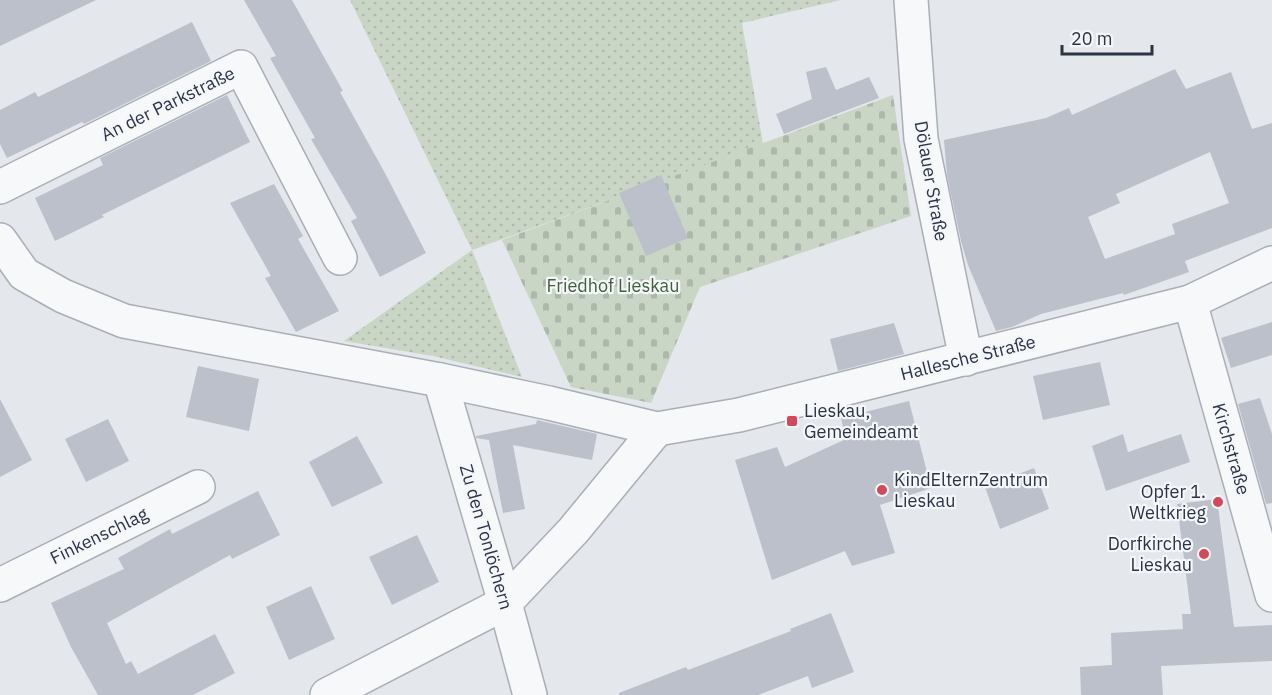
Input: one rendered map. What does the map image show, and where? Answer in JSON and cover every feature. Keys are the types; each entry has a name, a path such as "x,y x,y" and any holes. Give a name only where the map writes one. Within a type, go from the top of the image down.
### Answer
{"street":[{"name":"Dölauer Straße","path":"911,0 921,139 966,359"},
{"name":"An der Parkstraße","path":"0,187 241,67 340,258"},
{"path":"0,240 24,274 63,296 124,321 440,380"},
{"name":"Hallesche Straße","path":"440,380 657,429 740,415 1190,302 1272,263"},
{"name":"Kirchstraße","path":"1190,302 1272,595"},
{"name":"Zu den Tonlöchern","path":"440,380 530,695"},
{"path":"327,695 505,603 573,531 657,429"},
{"name":"Finkenschlag","path":"0,585 198,487"}],"green space":[{"path":"350,0 841,0 742,23 763,144 472,250"},
{"name":"Friedhof Lieskau","path":"893,95 911,216 700,287 651,403 571,387 502,240"},
{"path":"472,250 522,377 433,356 344,341"}],"building":[{"path":"0,0 96,0 0,46"},
{"path":"244,0 292,0 343,91 340,92 426,253 380,277 351,221 357,218 311,139 315,138 270,58 276,56"},
{"path":"192,22 211,61 84,124 82,122 7,158 0,144 0,110 35,92 38,97"},
{"path":"826,67 836,90 869,77 879,98 784,134 776,114 812,99 806,72"},
{"path":"1175,69 1186,89 1231,72 1252,129 1272,123 1272,228 1185,261 1189,272 1124,295 1123,293 1041,314 1012,327 996,331 968,265 961,241 947,175 944,140 1046,118 1069,108 1072,115","holes":["1210,152 1229,203 1172,224 1175,234 1105,259 1088,217 1120,203 1116,194"]},
{"path":"227,95 250,142 102,215 104,217 55,241 35,198 103,165 100,158"},
{"path":"661,175 688,238 646,256 619,193"},
{"path":"274,184 303,236 298,239 339,311 296,332 265,278 271,276 230,203"},
{"path":"1272,322 1272,355 1231,368 1221,338"},
{"path":"894,323 904,354 838,371 830,339"},
{"path":"1100,362 1110,405 1043,420 1033,376"},
{"path":"198,366 259,379 249,431 186,417"},
{"path":"1260,398 1272,434 1272,503 1266,504 1238,404"},
{"path":"0,399 32,460 0,477"},
{"name":"KindElternZentrum Lieskau","path":"909,401 931,488 880,505 895,553 852,566 845,551 772,580 735,460 777,447 785,467 846,439 841,418"},
{"path":"108,419 129,461 86,482 65,439"},
{"path":"537,420 597,434 592,460 513,445 525,509 503,513 489,440 476,438 476,436 536,424"},
{"path":"1123,434 1128,452 1181,434 1190,462 1106,491 1092,446"},
{"path":"357,436 383,483 332,507 309,462"},
{"path":"1034,468 1049,509 1000,529 985,487"},
{"path":"258,491 280,535 232,559 230,555 107,623 126,664 131,661 138,674 215,634 235,673 193,695 98,695 71,647 51,603 124,569 118,558 170,529 172,534"},
{"path":"1217,499 1234,627 1272,625 1272,661 1161,666 1163,695 1081,695 1080,667 1112,665 1111,633 1183,629 1182,614 1191,614 1177,504"},
{"path":"417,535 439,582 392,605 369,557"},
{"path":"311,586 335,639 289,660 266,607"},
{"path":"831,613 854,672 812,688 808,676 758,695 619,695 619,693 686,667 688,670 791,631 790,629"}],"place":[{"name":"Lieskau, Gemeindeamt","path":"792,421"},
{"name":"KindElternZentrum Lieskau","path":"882,490"},
{"name":"Opfer 1. Weltkrieg","path":"1218,502"},
{"name":"Dorfkirche Lieskau","path":"1204,554"}]}
